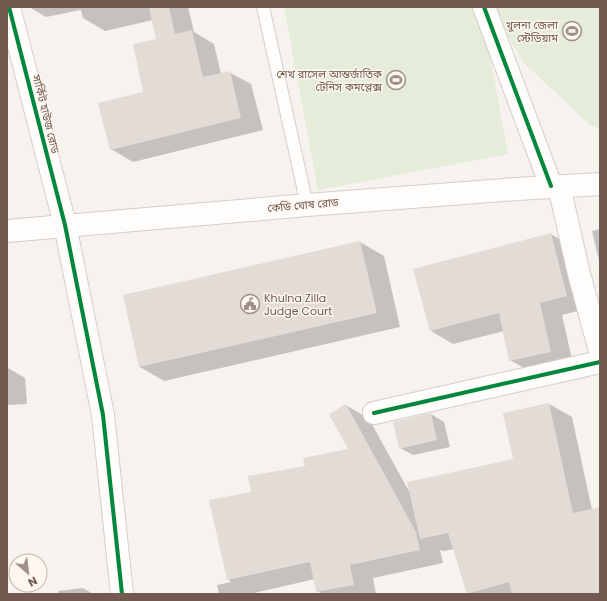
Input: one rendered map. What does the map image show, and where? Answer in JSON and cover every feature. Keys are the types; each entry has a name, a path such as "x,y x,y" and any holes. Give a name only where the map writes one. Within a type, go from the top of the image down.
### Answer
{"street":[{"name":"সার্কিট হাউজ রোড","path":"9,7 65,225 103,415 122,594"},
{"path":"484,7 555,186 600,351"},
{"name":"কেডি ঘোষ রোড","path":"7,231 307,205 555,186 600,184"},
{"path":"374,413 600,362"}],"lane":[{"path":"263,7 307,205"}],"green space":[{"name":"শেখ রাসেল আন্তর্জাতিক টেনিস কমপ্লেক্স","path":"284,7 481,7 508,154 318,190"},
{"path":"490,7 600,7 600,129 589,124 524,63"}],"building":[{"path":"149,7 169,7 175,34 192,30 203,77 230,71 241,118 110,150 98,103 143,92 133,44 156,39"},
{"path":"551,233 567,296 540,303 551,352 509,361 499,313 430,331 413,269"},
{"name":"Khulna Zilla Judge Court","path":"360,241 377,313 139,367 123,295"},
{"path":"549,403 573,513 600,507 600,594 512,594 509,582 467,594 448,533 420,539 407,482 513,459 503,413"},
{"path":"346,404 416,532 420,550 350,565 354,585 316,592 310,562 227,580 209,500 251,492 248,476 305,466 303,458 348,449 329,414"},
{"path":"431,413 437,440 399,449 393,422"}],"cycle path":[{"path":"9,7 65,225 103,415 122,594"},
{"path":"484,7 551,186"},
{"path":"374,413 600,362"}],"place":[{"name":"খুলনা জেলা স্টেডিয়াম","path":"572,31"},
{"name":"শেখ রাসেল আন্তর্জাতিক টেনিস কমপ্লেক্স","path":"396,80"},
{"name":"Khulna Zilla Judge Court","path":"250,304"}]}
